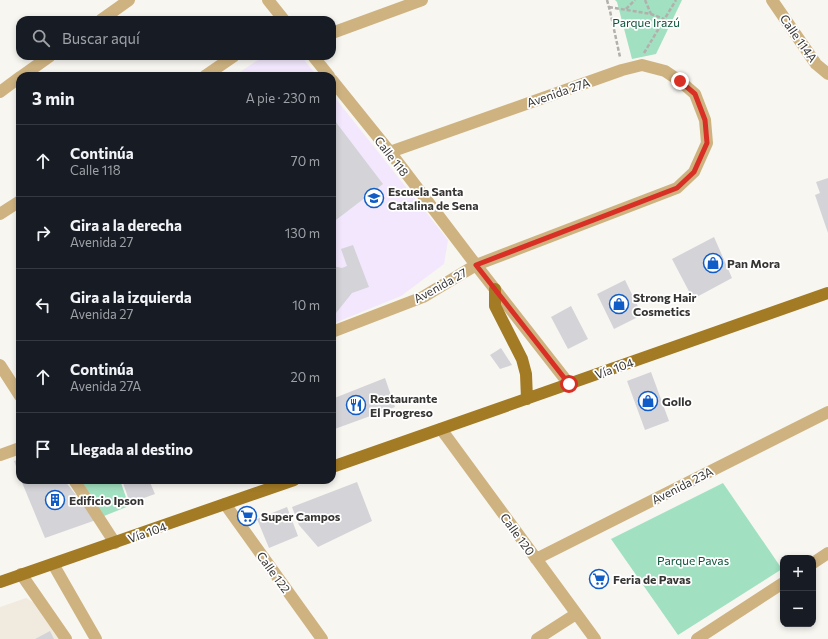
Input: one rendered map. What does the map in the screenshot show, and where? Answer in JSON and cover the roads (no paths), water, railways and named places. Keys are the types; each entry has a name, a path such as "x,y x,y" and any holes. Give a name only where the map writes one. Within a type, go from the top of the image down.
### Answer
{"main road":[{"path":"495,289 495,306 522,358 526,374 527,399"},
{"name":"Vía 104","path":"336,466 828,293"},
{"name":"Vía 104","path":"0,582 282,484"}],"street":[{"path":"107,16 129,0"},
{"path":"268,0 281,16"},
{"path":"336,32 422,0"},
{"name":"Calle 114A","path":"772,0 816,64 828,74"},
{"path":"28,72 44,60"},
{"path":"211,72 228,60"},
{"path":"316,60 326,72"},
{"name":"Avenida 27A","path":"390,152 622,70 642,66 665,71 680,81 695,94 705,120"},
{"path":"0,92 16,81"},
{"name":"Calle 118","path":"336,85 390,152 569,384"},
{"name":"Avenida 27","path":"336,330 423,297 476,265 677,188 694,172 707,143 705,120"},
{"path":"0,214 16,204"},
{"path":"0,365 16,390"},
{"name":"Avenida 23A","path":"536,559 828,412"},
{"name":"Calle 120","path":"441,429 595,639"},
{"path":"0,455 16,449"},
{"path":"77,484 115,543"},
{"name":"Calle 122","path":"225,504 322,639"},
{"path":"816,561 828,553"},
{"path":"53,564 96,639"},
{"path":"22,574 66,639"},
{"path":"697,639 780,585"},
{"path":"537,639 576,614"}],"place":[{"name":"Escuela Santa Catalina de Sena","path":"374,198"},
{"name":"Pan Mora","path":"713,263"},
{"name":"Strong Hair Cosmetics","path":"619,304"},
{"name":"Gollo","path":"648,401"},
{"name":"Restaurante El Progreso","path":"356,405"},
{"name":"Edificio Ipson","path":"55,500"},
{"name":"Super Campos","path":"247,516"},
{"name":"Feria de Pavas","path":"599,579"}],"park label":[{"name":"Parque Irazú","path":"646,22"},
{"name":"Parque Pavas","path":"693,560"}]}
